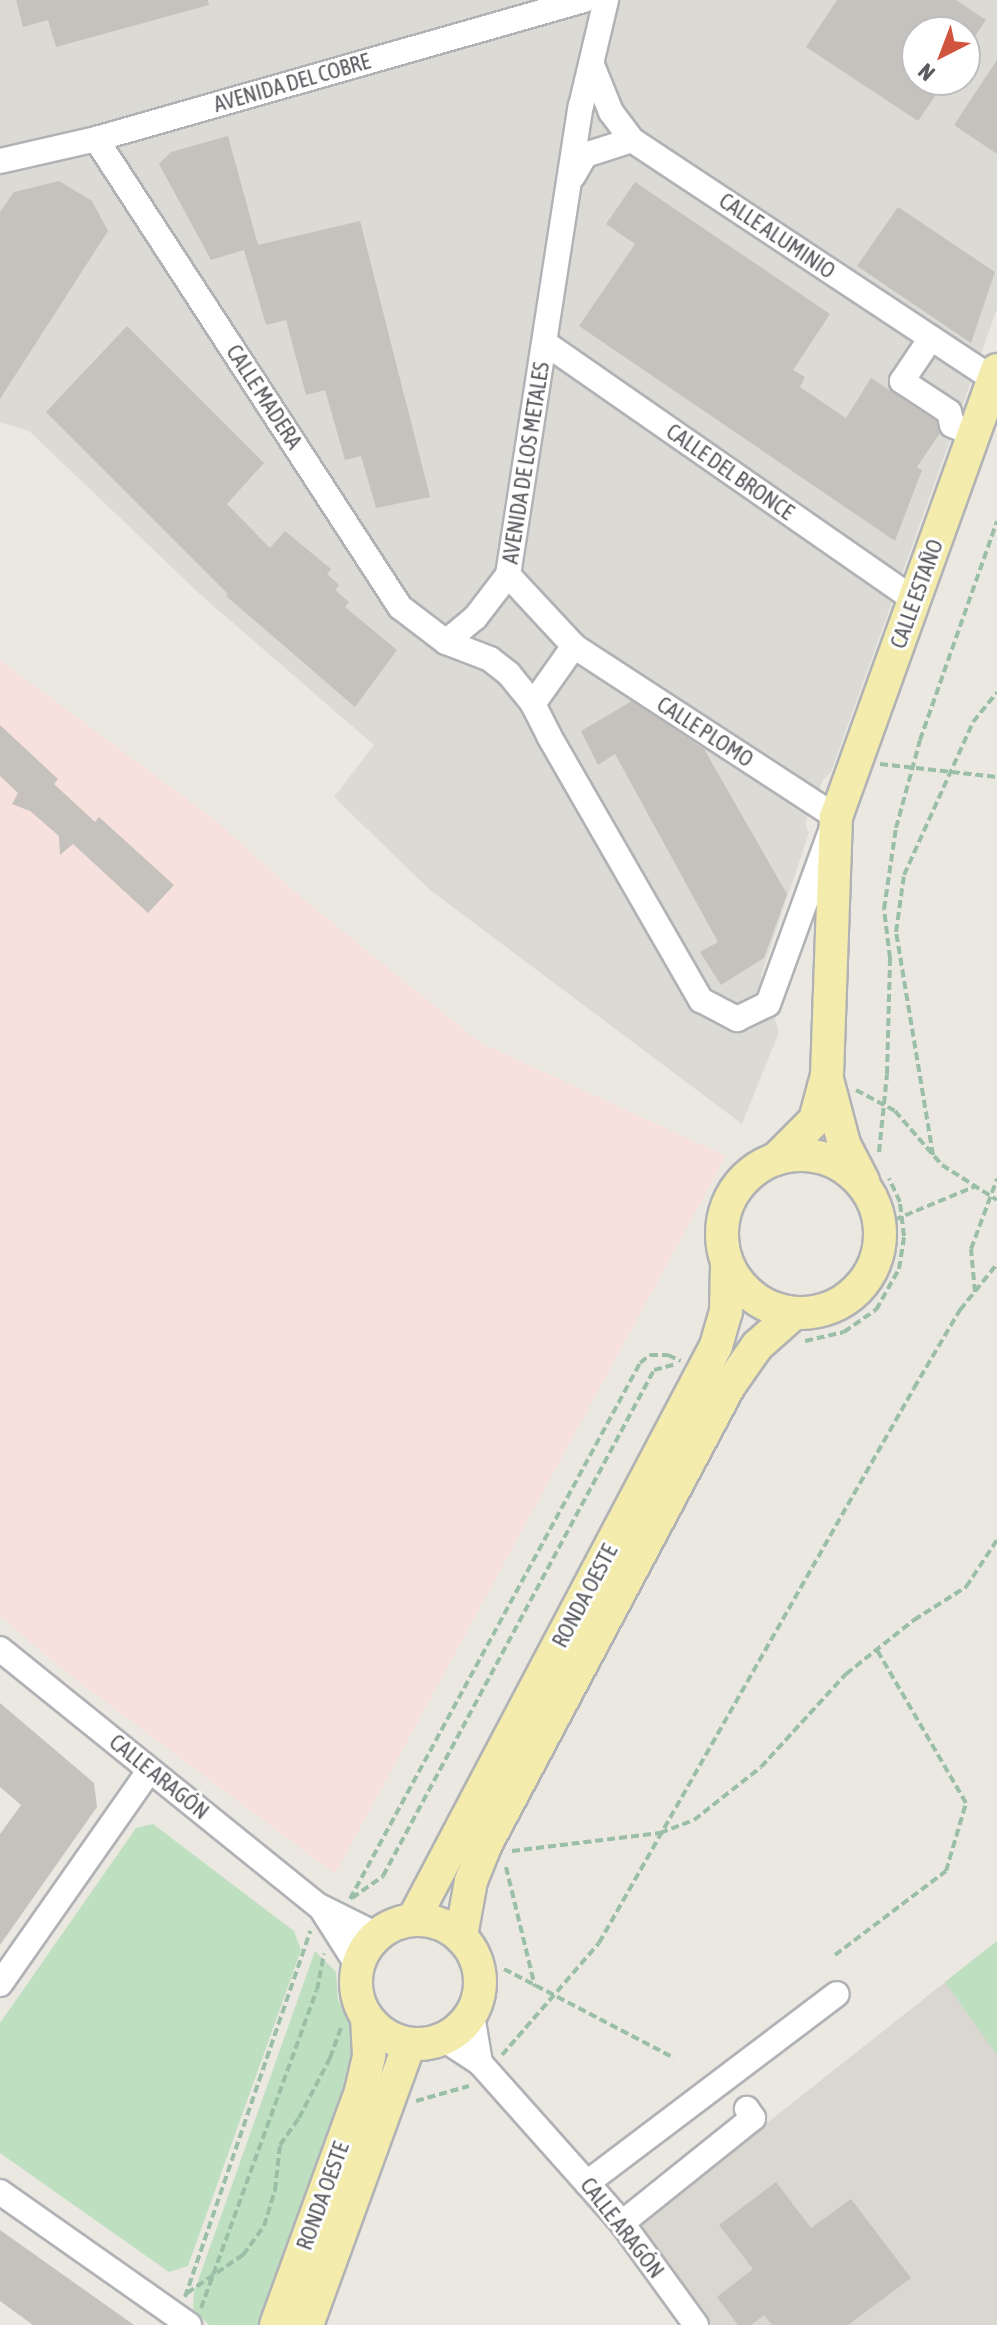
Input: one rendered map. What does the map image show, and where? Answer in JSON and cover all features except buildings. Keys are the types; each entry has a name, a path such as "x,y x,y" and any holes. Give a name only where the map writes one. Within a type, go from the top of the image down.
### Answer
{"main road":[{"name":"CALLE ESTAÑO","path":"776,1159 815,1120 827,1075 836,817 996,375"},
{"name":"CALLE ESTAÑO","path":"827,1075 844,1144 877,1182"},
{"path":"803,1155 829,1160 853,1174 877,1182 880,1243 874,1267 861,1288 841,1303 818,1312 796,1328 772,1308 753,1298 738,1282 727,1263 721,1238 724,1212 735,1189 753,1171 776,1159 803,1155"},
{"name":"RONDA OESTE","path":"413,1920 716,1346 726,1312 727,1263"},
{"name":"RONDA OESTE","path":"461,1936 471,1881 486,1844 729,1386 757,1346 796,1328"},
{"path":"413,1920 439,1923 461,1936 474,1953 481,1974 480,1996 472,2015 460,2030 445,2040 409,2045 354,2022 358,1966 377,1935 394,1924 413,1920"},
{"name":"RONDA OESTE","path":"276,2325 361,2091 369,2055 354,2022"},
{"name":"RONDA OESTE","path":"307,2325 409,2045"}],"street":[{"name":"AVENIDA DEL COBRE","path":"0,161 96,139 584,0"},
{"name":"AVENIDA DE LOS METALES","path":"574,646 508,575 581,106 606,0"},
{"name":"CALLE ALUMINIO","path":"592,65 611,112 632,140 931,338 996,375"},
{"name":"CALLE MADERA","path":"96,139 400,607 446,642 490,659 509,674 533,704"},
{"path":"570,181 585,155 632,140"},
{"path":"931,338 902,381 949,412 952,425 976,435"},
{"name":"CALLE DEL BRONCE","path":"545,343 915,600"},
{"path":"446,642 475,618 508,575"},
{"path":"533,704 574,646"},
{"name":"CALLE PLOMO","path":"574,646 836,817"},
{"name":"CALLE ESTAÑO","path":"533,704 701,1000 737,1019 768,1004 836,817"},
{"name":"CALLE ARAGÓN","path":"0,1649 319,1906 377,1935"},
{"path":"0,1984 150,1770"},
{"path":"342,1915 358,1966"},
{"path":"587,2183 837,1994"},
{"path":"472,2015 491,2067"},
{"name":"CALLE ARAGÓN","path":"445,2040 491,2067 622,2223 696,2325"},
{"path":"622,2223 753,2118 747,2109"},
{"path":"0,2192 188,2313"}],"path":[{"path":"878,1158 884,1105 890,958 884,909 896,828 912,768 997,521"},
{"path":"933,1155 896,932 904,875 973,722 997,692"},
{"path":"856,762 997,777"},
{"path":"827,1075 895,1111 942,1165 997,1200"},
{"path":"975,1292 971,1249 997,1179"},
{"path":"796,1328 844,1332 876,1310 899,1269 904,1236 900,1202 877,1182"},
{"path":"991,1195 997,1185"},
{"path":"894,1220 976,1186"},
{"path":"402,2105 491,2067 599,1943 914,1388 960,1310 997,1264"},
{"path":"188,2313 212,2276 317,1990 326,1945 342,1915 640,1363 650,1355 668,1355 687,1364 666,1365 654,1370 383,1876 342,1915"},
{"path":"535,1987 503,1852 660,1833 694,1820 761,1767 846,1674 914,1620 966,1587 997,1540"},
{"path":"835,1955 946,1871 966,1803 877,1650"},
{"path":"188,2313 319,1906"},
{"path":"504,1969 552,1997 674,2058"},
{"path":"188,2313 212,2276 243,2255 264,2226 275,2190 280,2145 354,2022"}],"shaded area":[{"path":"0,0 997,0 997,309 831,772 823,780 805,823 809,833 761,975 779,1032 742,1124 430,890 334,797 374,745 203,597 29,431 0,422"},
{"path":"0,660 215,820 302,898 479,1042 726,1156 335,1874 63,1670 0,1616"},
{"path":"997,1941 997,2325 712,2325 637,2226"}],"green space":[{"path":"153,1824 294,1931 301,1950 188,2266 169,2272 0,2153 0,2023 136,1828"},
{"path":"997,1941 997,2055 945,1982"},
{"path":"315,1951 336,1972 338,2000 354,2028 358,2058 262,2325 209,2325 193,2309 194,2292"}]}
